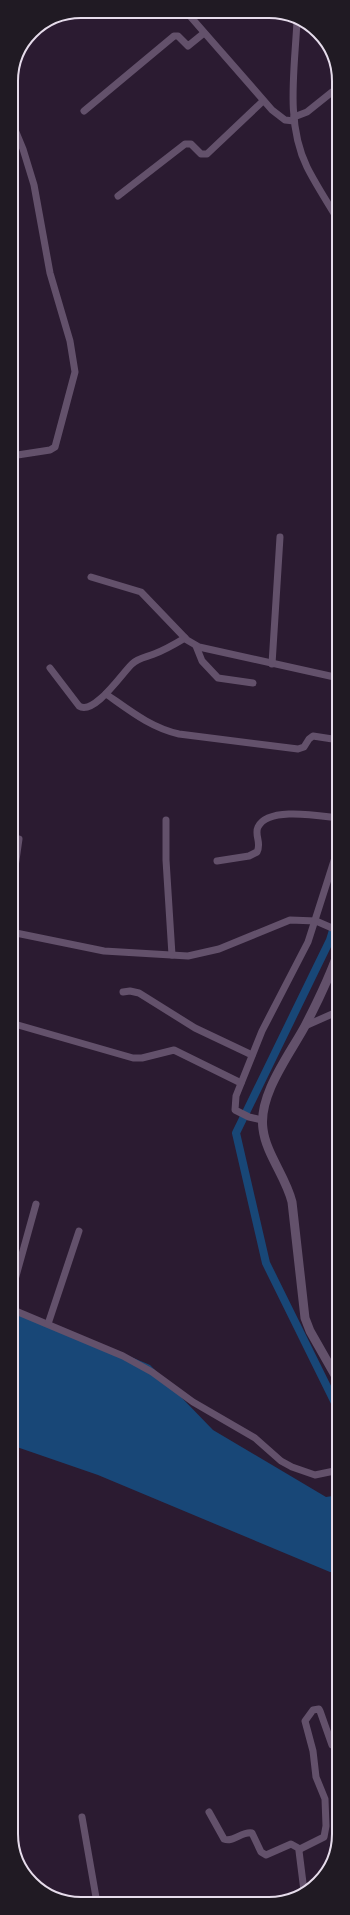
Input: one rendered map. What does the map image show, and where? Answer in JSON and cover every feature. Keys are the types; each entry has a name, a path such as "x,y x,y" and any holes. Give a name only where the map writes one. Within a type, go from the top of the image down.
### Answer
{"street":[{"path":"192,18 263,101 278,116 291,120 307,112 332,92"},
{"path":"297,24 291,120 300,151 307,168 332,210"},
{"path":"84,111 174,36 178,36 188,46 204,33"},
{"path":"118,196 185,144 191,144 201,154 207,154 263,101"},
{"path":"18,136 24,149 34,185 50,272 68,334 75,376 55,447 50,450 18,455"},
{"path":"272,664 280,537"},
{"path":"91,577 141,592 185,638 196,646 332,677"},
{"path":"50,668 82,708 99,700 106,694 136,660 166,649 185,638"},
{"path":"196,646 202,661 218,678 253,683"},
{"path":"106,694 148,723 165,731 179,734 225,741 277,745 298,749 304,747 308,739 313,736 332,739"},
{"path":"217,860 249,856 257,852 260,845 257,830 258,826 262,822 278,815 290,813 332,817"},
{"path":"166,820 166,860 172,955"},
{"path":"18,846 19,839"},
{"path":"262,1120 249,1117 238,1112 235,1110 234,1103 262,1031 306,946 316,921 332,868"},
{"path":"18,933 104,951 188,956 219,949 290,920 316,921 332,928"},
{"path":"332,969 305,1026 273,1082 262,1120 264,1134 287,1185 292,1202 305,1318 310,1331 332,1370"},
{"path":"123,992 130,991 139,993 195,1028 252,1055"},
{"path":"305,1026 332,1014"},
{"path":"18,1024 132,1058 142,1058 174,1050 241,1083"},
{"path":"18,1269 36,1204"},
{"path":"48,1324 79,1231"},
{"path":"18,1312 138,1364 193,1402 255,1438 281,1461 292,1467 315,1475 332,1471"},
{"path":"300,1849 324,1837 326,1830 325,1799 316,1777 313,1751 305,1721 313,1710 319,1709 332,1745"},
{"path":"209,1812 224,1839 230,1840 244,1834 252,1833 261,1852 266,1855 291,1844 300,1849"},
{"path":"82,1817 96,1897"},
{"path":"300,1849 299,1857 303,1886"}],"water":[{"path":"18,1314 34,1316 150,1365 213,1430 326,1497 332,1496 332,1572 330,1572 98,1475 18,1447"}],"waterway":[{"path":"332,934 236,1133 266,1263 332,1397"}]}
